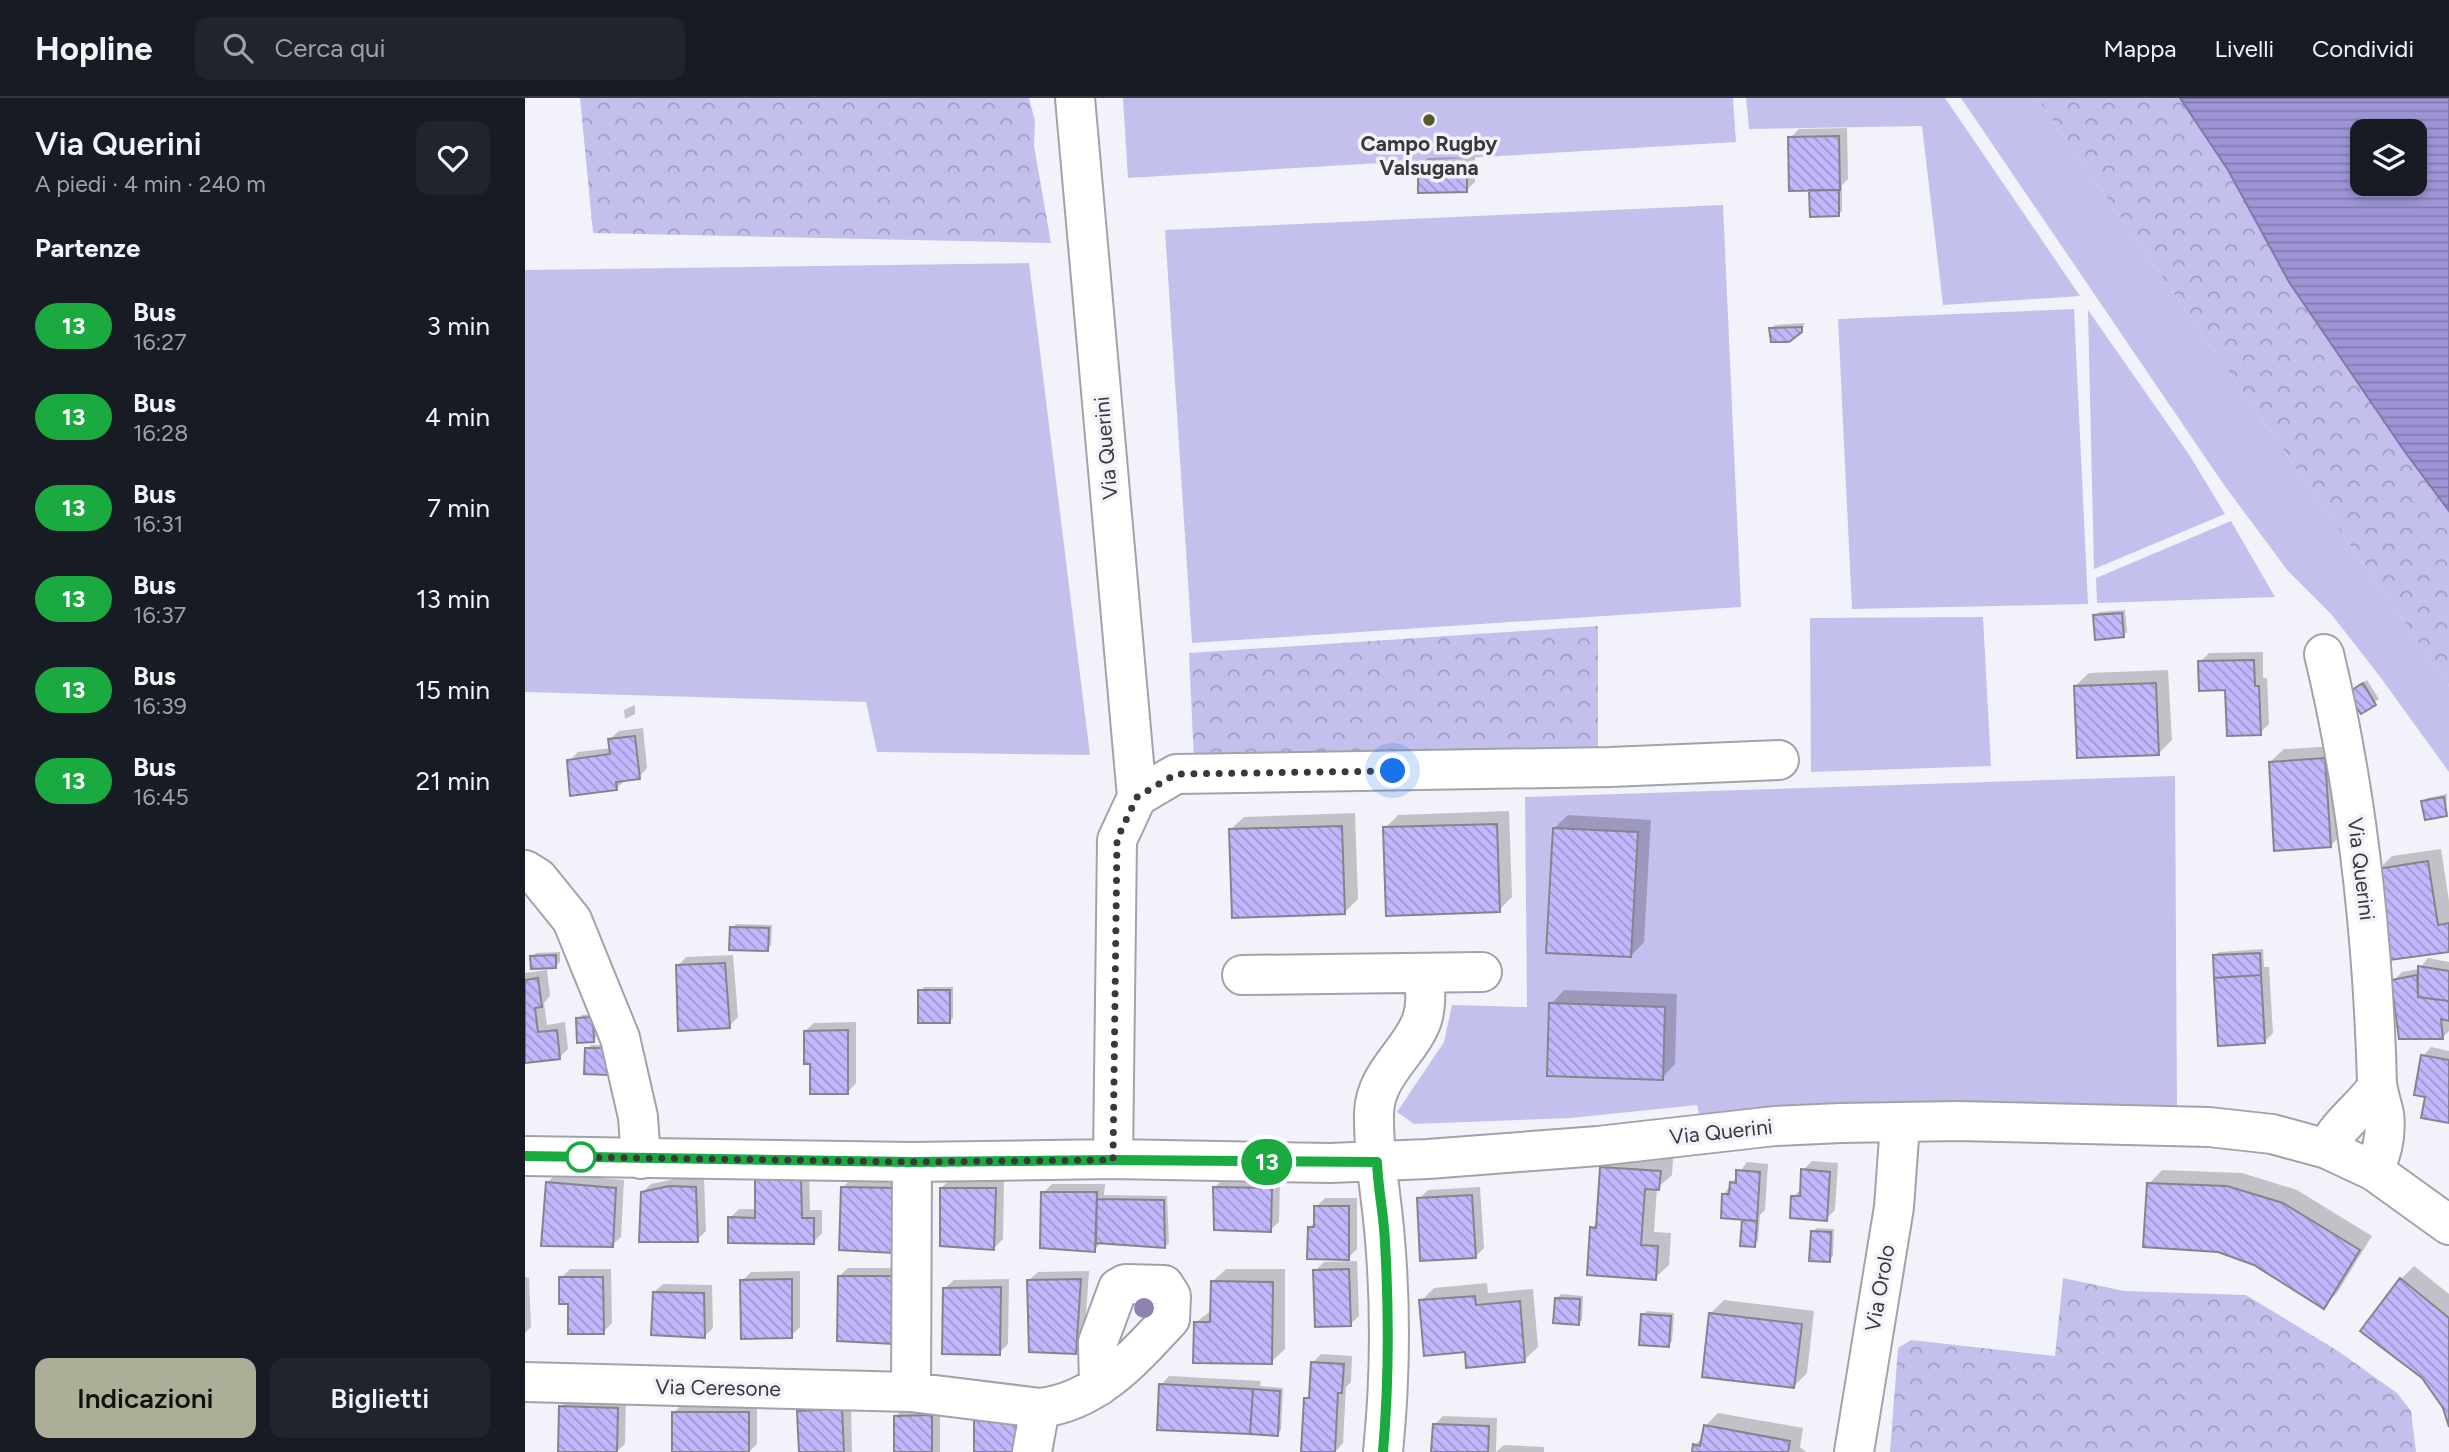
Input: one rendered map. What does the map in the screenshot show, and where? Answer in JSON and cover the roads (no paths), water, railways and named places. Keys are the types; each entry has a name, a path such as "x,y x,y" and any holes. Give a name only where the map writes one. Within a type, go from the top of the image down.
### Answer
{"street":[{"name":"Via Querini","path":"1075,98 1137,797"},
{"name":"Via Querini","path":"2324,654 2338,714 2365,887 2378,1043 2377,1087 2384,1116 2385,1140 2374,1171"},
{"path":"1113,1160 1117,839 1137,797 1176,774 1596,767 1779,760"},
{"path":"525,870 538,878 572,920 615,1026 638,1117 641,1159"},
{"path":"1383,1452 1388,1364 1387,1309 1385,1240 1374,1110 1391,1064 1422,1021 1426,999 1424,972"},
{"path":"1242,975 1482,972"},
{"path":"2327,1149 2334,1134 2363,1107 2377,1087"},
{"name":"Via Querini","path":"525,1156 912,1162 1377,1162 1598,1146 1775,1126 1957,1121 2209,1127 2272,1134 2327,1149 2374,1171 2449,1225"},
{"name":"Via Orolo","path":"1854,1452 1894,1208 1900,1124"},
{"path":"911,1392 912,1162"},
{"name":"Via Ceresone","path":"525,1382 911,1392 1041,1408 1065,1405 1099,1386"},
{"path":"1032,1452 1041,1408"}],"place":[{"name":"Campo Rugby Valsugana","path":"1429,120"}]}
